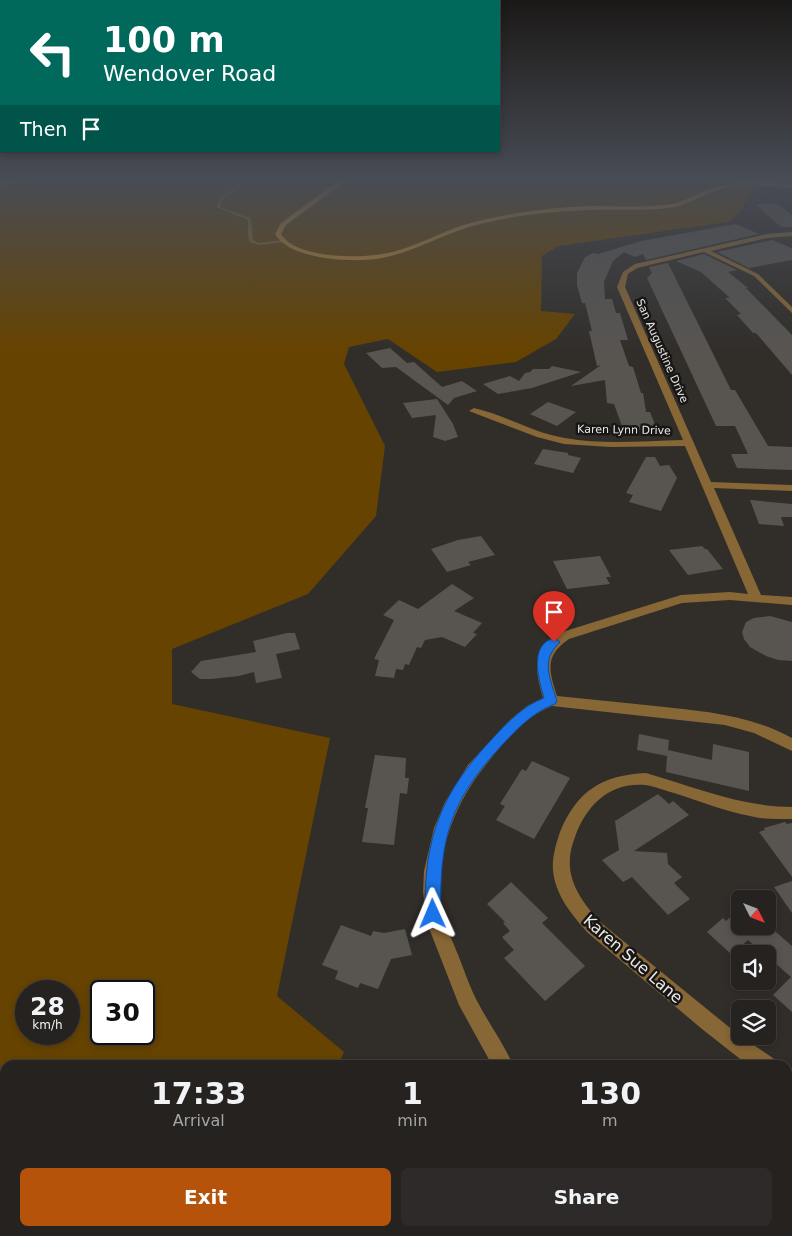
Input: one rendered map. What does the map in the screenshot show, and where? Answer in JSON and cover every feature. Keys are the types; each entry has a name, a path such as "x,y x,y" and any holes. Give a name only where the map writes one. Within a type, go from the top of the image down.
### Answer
{"street":[{"path":"279,236 282,241 289,246 314,254 338,257 375,256 408,250 440,236"},
{"name":"San Augustine Drive","path":"756,597 621,288 625,273 635,266 771,236"},
{"path":"705,250 756,275 792,311"},
{"name":"Karen Lynn Drive","path":"474,410 489,413 533,433 564,441 590,443 690,443"},
{"path":"708,485 792,488"},
{"path":"551,701 543,674 543,659 546,650 564,636 681,599 756,597 792,601"},
{"path":"501,1060 466,998 433,914 432,881 436,850 446,814 459,788 475,766 513,725 534,707 551,701 724,719 761,729 792,745"},
{"name":"Karen Sue Lane","path":"759,1060 709,1024 598,932 580,913 568,892 562,875 560,858 562,844 569,827 586,799 614,783 631,779 664,784 750,810 768,813 792,813"}],"lane":[{"path":"250,236 251,241 259,244 282,241"}],"shaded area":[{"path":"0,236 632,236 559,246 542,256 541,311 575,314 556,339 516,362 437,372 388,339 349,347 344,364 385,446 376,516 308,594 172,649 172,704 330,738 277,996 344,1052 340,1060 0,1060"}],"building":[{"path":"671,236 752,236 646,260 643,254 635,257 624,252 613,261 604,282 605,299 612,299 616,313 620,313 628,340 620,340 629,366 633,367 641,393 643,393 646,412 650,412 658,432 623,429 614,404 607,403 605,380 571,386 601,365 597,366 589,331 592,331 585,303 582,303 577,285 577,273 585,257 593,253 598,254 641,241"},
{"path":"772,240 792,248 792,260 749,268 717,252"},
{"path":"704,254 737,270 728,272 748,288 746,288 792,335 792,375 756,333 753,333 737,315 741,314 725,298 730,298 701,272 676,261"},
{"path":"668,263 731,390 735,390 768,446 792,447 792,470 737,468 731,454 748,454 735,426 716,426 647,278 652,273 649,267"},
{"path":"390,348 407,363 414,362 442,387 462,381 477,391 454,398 448,405 396,367 382,368 366,353"},
{"path":"552,366 581,372 532,388 498,394 483,384 510,376 519,381 525,373 533,369 549,369"},
{"path":"437,399 453,424 458,437 445,441 433,437 436,415 412,418 403,403"},
{"path":"548,402 576,412 557,426 530,414"},
{"path":"543,449 568,453 568,455 581,458 573,473 534,464"},
{"path":"646,457 655,457 660,466 669,465 677,478 661,511 629,502 633,495 626,493"},
{"path":"750,500 792,504 792,517 781,517 784,526 759,524"},
{"path":"481,536 495,555 468,562 471,565 447,572 431,549 458,540"},
{"path":"702,546 707,549 723,569 688,575 669,550"},
{"path":"600,556 611,577 606,577 610,584 567,589 553,561"},
{"path":"452,584 474,598 454,611 482,623 473,633 477,634 465,647 442,637 425,640 421,648 417,647 409,665 405,664 403,670 396,669 394,678 375,676 379,660 374,659 394,620 383,615 399,600 418,609"},
{"path":"770,616 792,622 792,661 778,660 766,656 750,647 744,639 742,632 746,622 754,618"},
{"path":"295,633 300,649 276,654 282,678 256,683 254,672 239,676 200,679 191,672 201,661 256,652 253,641"},
{"path":"639,734 669,740 668,750 712,760 713,744 749,752 749,791 666,772 667,756 637,750"},
{"path":"375,755 406,758 405,778 409,778 407,794 400,793 394,845 362,842 368,808 365,808"},
{"path":"532,761 570,778 534,839 496,820 505,806 500,804 522,769 526,771"},
{"path":"658,794 669,804 673,801 689,815 634,851 667,853 668,864 682,877 674,883 690,899 668,915 632,877 623,882 602,860 619,850 615,821"},
{"path":"785,822 787,824 792,823 792,877 759,832 765,830 764,828"},
{"path":"792,881 792,913 774,887"},
{"path":"511,882 548,918 542,923 585,966 545,1001 504,958 514,950 502,937 510,931 503,923 505,922 487,904"},
{"path":"731,916 731,935 776,935 776,932 792,946 792,1012 773,995 791,977 776,964 776,945 754,945 748,940 743,945 731,945 731,954 707,932 723,918 726,921"},
{"path":"341,925 371,936 373,931 384,933 405,929 412,955 391,959 378,989 360,983 358,988 335,979 338,971 322,965"}],"route":[{"path":"433,914 432,881 436,850 446,814 459,788 475,766 513,725 534,707 551,701 543,674 543,659 546,650 554,642"}]}
